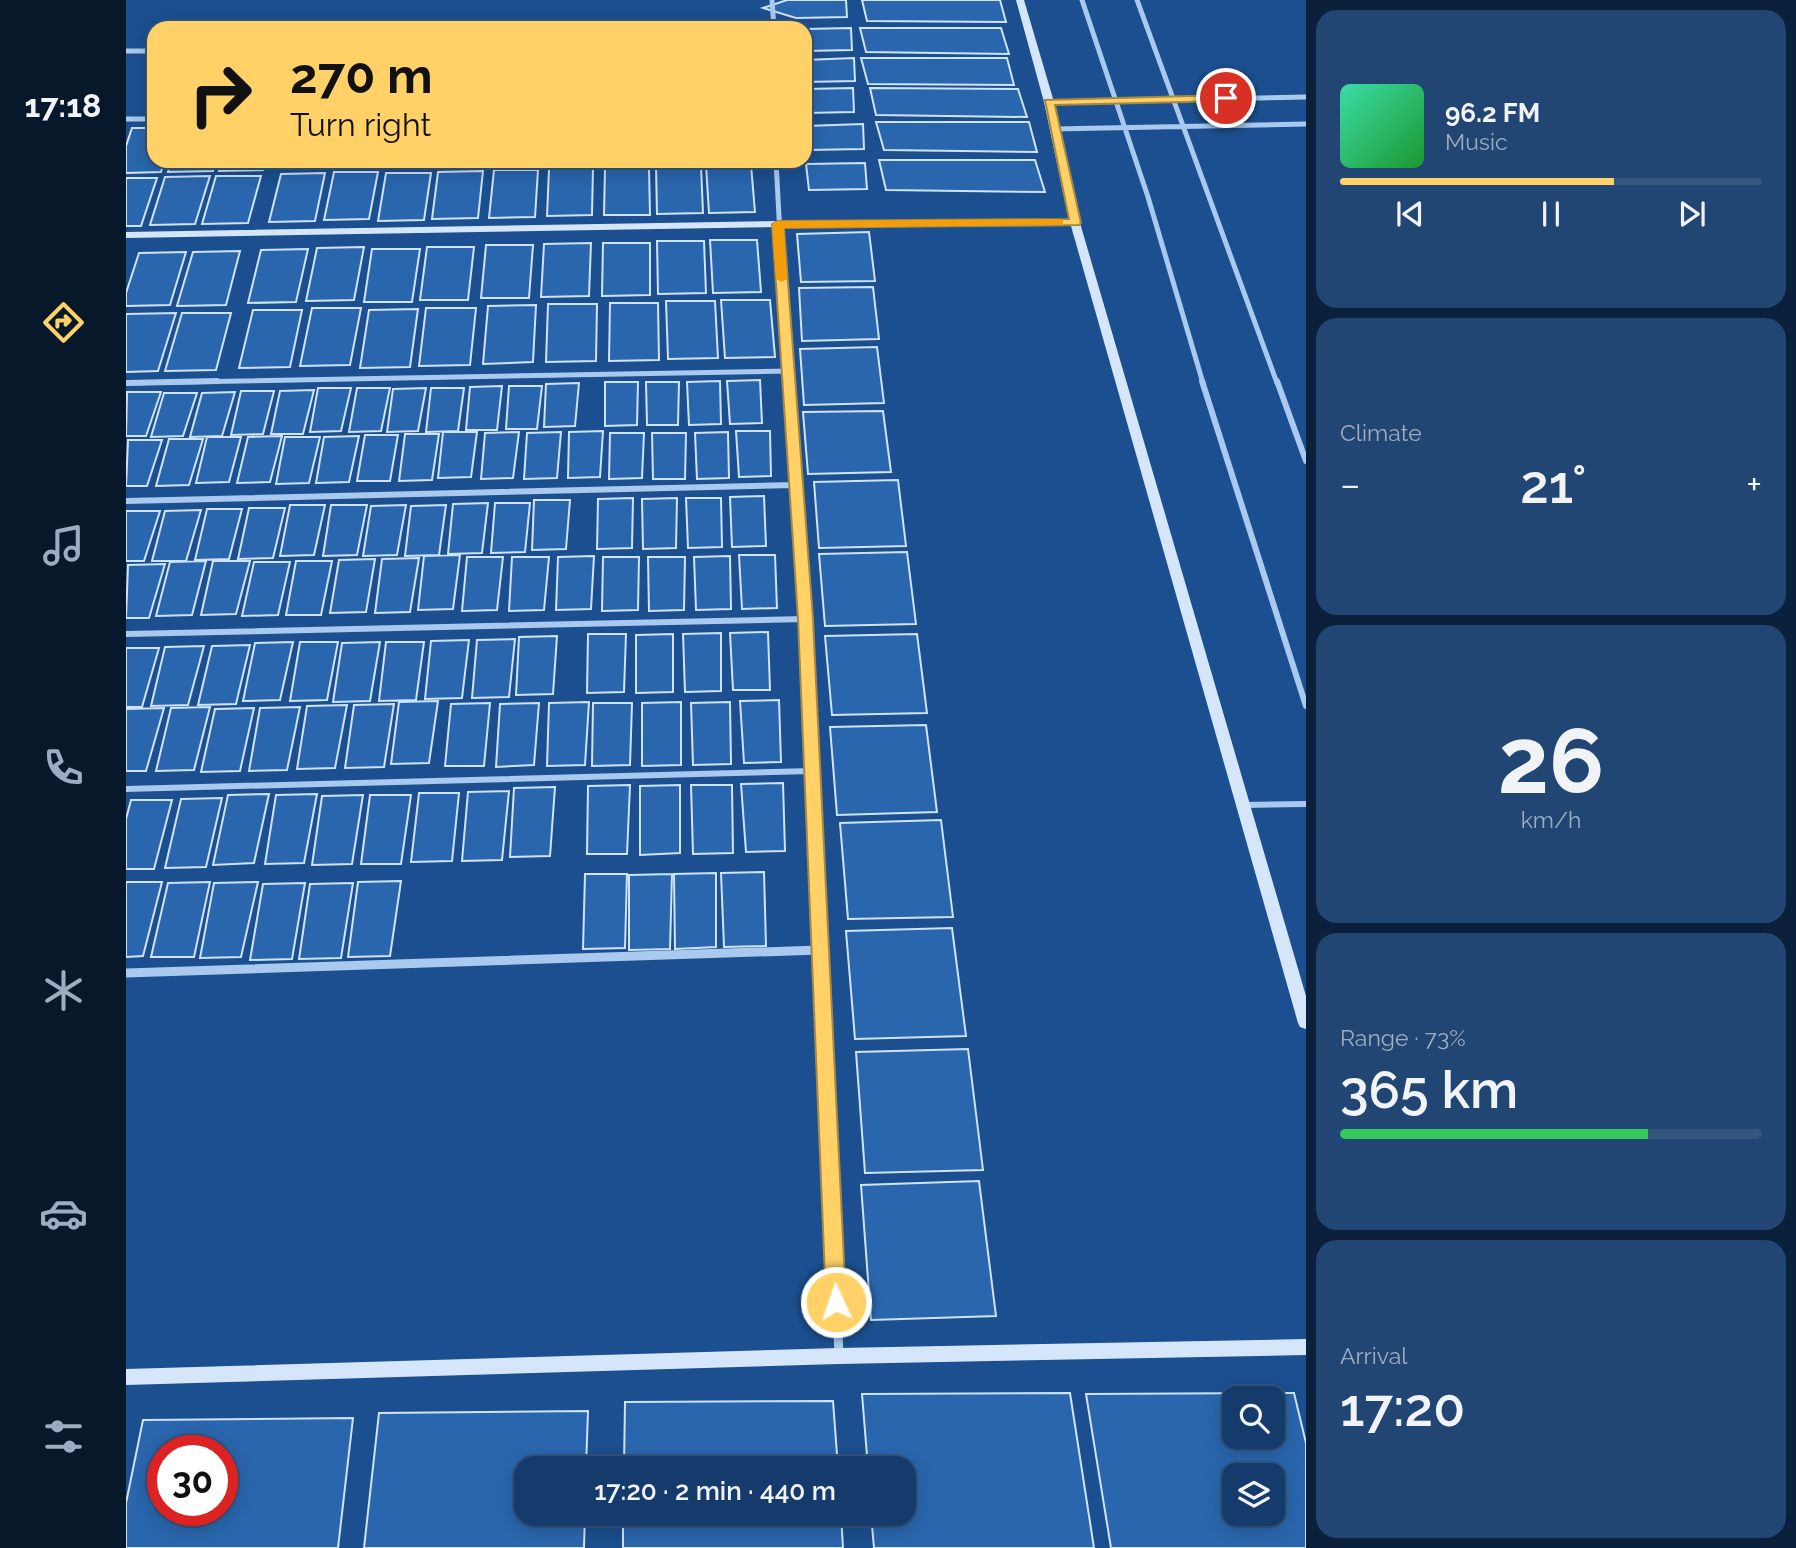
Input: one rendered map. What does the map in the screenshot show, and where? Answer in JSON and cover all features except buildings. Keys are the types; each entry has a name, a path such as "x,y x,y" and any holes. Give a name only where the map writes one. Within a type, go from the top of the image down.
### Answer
{"street":[{"path":"772,0 774,21"},
{"path":"1020,0 1049,102 1075,223 1306,1023"},
{"path":"1082,0 1148,197 1226,462 1306,706"},
{"path":"1137,0 1306,461"},
{"path":"126,51 147,51"},
{"path":"1049,102 1306,97"},
{"path":"126,119 147,119"},
{"path":"1053,129 1306,124"},
{"path":"776,168 794,485 805,619 839,1356"},
{"path":"126,234 778,224 1075,223"},
{"path":"126,383 787,371"},
{"path":"126,501 794,485"},
{"path":"126,634 805,619"},
{"path":"126,789 812,771"},
{"path":"1243,805 1306,804"},
{"path":"126,973 820,950"},
{"path":"126,1377 839,1356 1306,1347"}],"slow traffic":[{"path":"782,279 778,224 1059,223"}],"route":[{"path":"836,1302 805,619 778,224 1075,223 1049,102 1226,98"}]}
